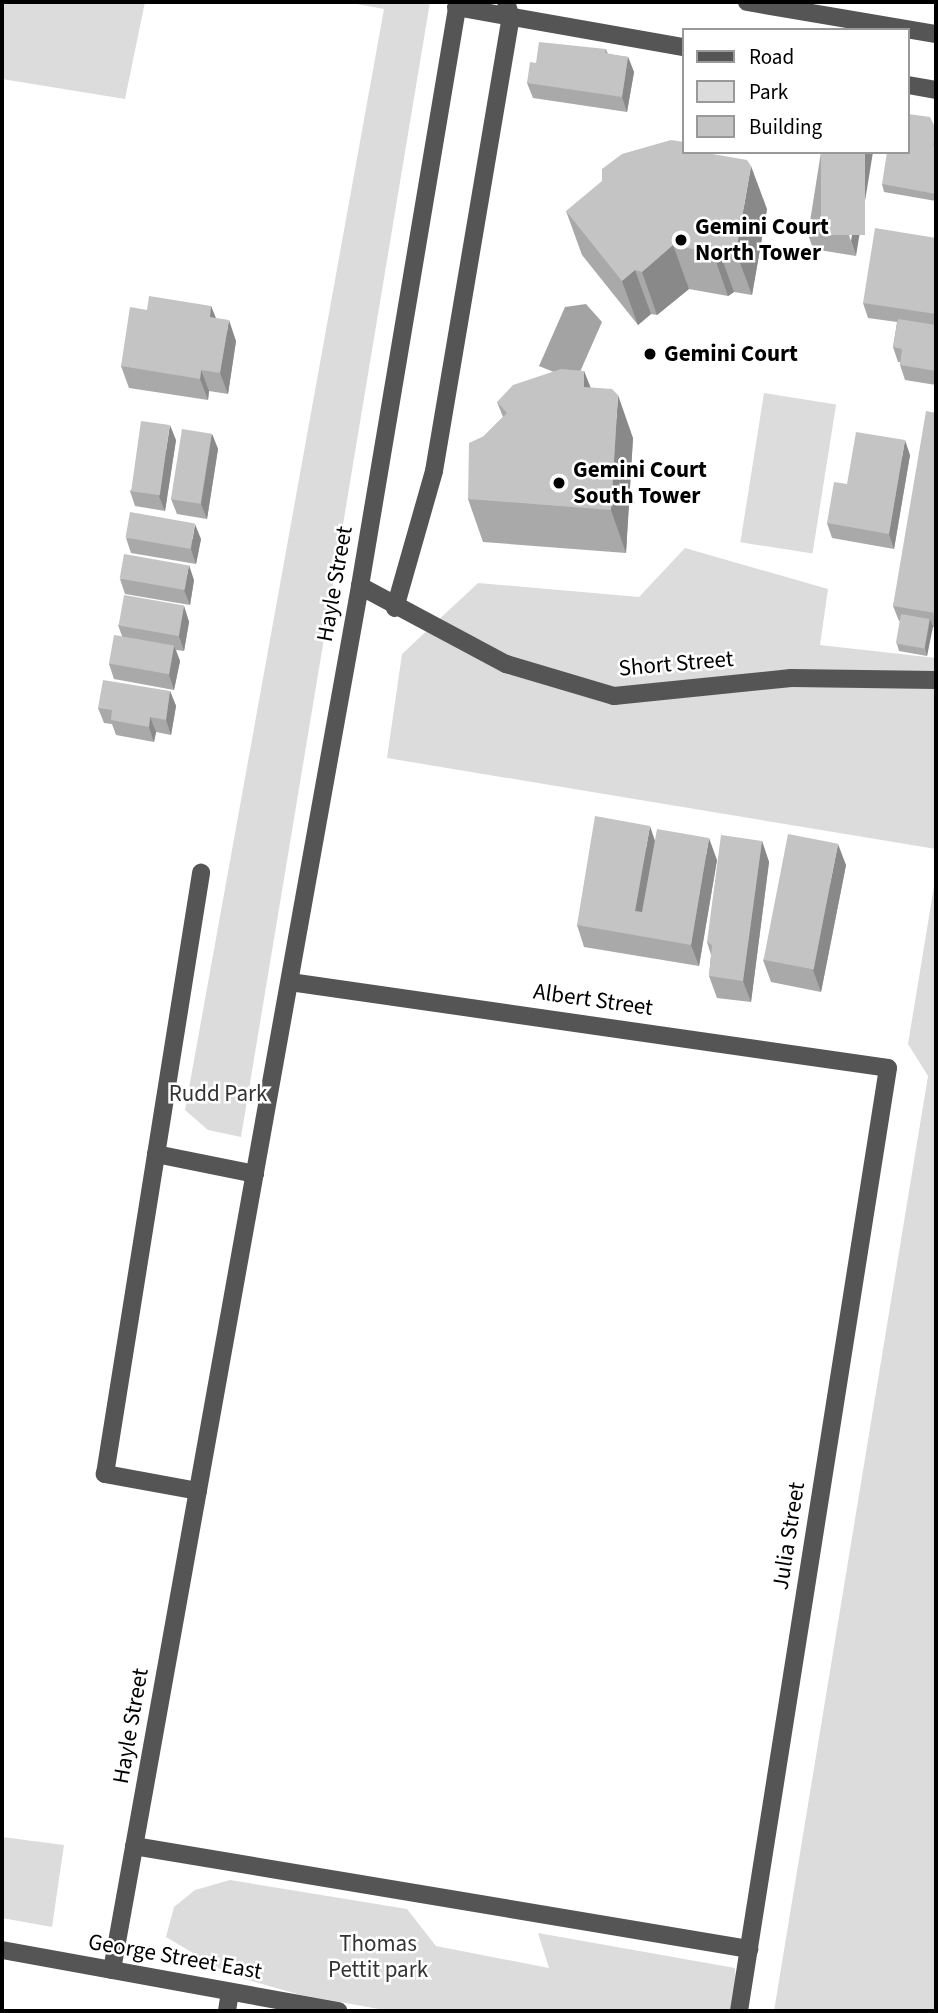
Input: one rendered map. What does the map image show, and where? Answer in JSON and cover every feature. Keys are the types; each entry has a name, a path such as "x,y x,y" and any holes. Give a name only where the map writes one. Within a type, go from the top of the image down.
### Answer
{"street":[{"path":"747,2 901,28"},
{"path":"457,4 508,10 682,47"},
{"name":"Hayle Street","path":"111,1970 360,586 457,4"},
{"path":"395,608 434,471 508,10"},
{"path":"910,30 936,34"},
{"path":"910,85 936,90"},
{"name":"Short Street","path":"360,586 395,608 506,664 614,696 791,678 936,680"},
{"path":"198,1491 105,1474 201,873"},
{"name":"Albert Street","path":"290,982 888,1068"},
{"name":"Julia Street","path":"739,2011 888,1068"},
{"path":"156,1154 255,1174"},
{"path":"134,1846 749,1949"},
{"name":"George Street East","path":"2,1950 339,2011"},
{"path":"227,2011 230,1992"}],"green space":[{"path":"2,2 145,2 125,99 2,79"},
{"name":"Rudd Park","path":"346,2 430,2 241,1137 208,1130 185,1110 384,9"},
{"path":"764,393 836,404 812,554 740,542"},
{"path":"685,548 828,589 820,645 936,658 936,849 387,758 402,654 478,583 639,597"},
{"path":"936,874 936,2011 774,2011 928,1076 908,1044"},
{"path":"2,1837 64,1845 52,1927 2,1918"},
{"name":"Thomas Pettit park","path":"230,1880 407,1909 436,1946 549,1968 538,1933 735,1968 737,2005 735,2011 390,2011 301,1995 230,1975 166,1937 174,1907 195,1890"}],"shaded area":[{"path":"586,304 602,322 576,381 539,366 565,307"}],"building":[{"path":"539,42 606,49 605,53 628,57 622,97 527,83 530,62 536,63"},
{"path":"910,114 930,117 936,129 933,146 936,147 936,194 882,184 887,154 910,154"},
{"path":"671,140 682,142 682,154 712,154 747,160 751,166 736,252 718,248 713,253 673,245 642,272 635,270 622,281 566,211 602,181 602,169 622,154"},
{"path":"821,154 865,154 865,235 821,235"},
{"path":"875,228 936,238 936,314 863,303"},
{"path":"149,296 211,306 210,317 229,320 220,373 201,370 200,379 121,366 130,307 147,310"},
{"path":"898,319 936,325 936,371 900,365 902,349 893,347"},
{"path":"561,369 584,371 584,387 612,389 618,395 611,510 468,499 469,443 484,436 507,413 497,402 513,385"},
{"path":"926,411 936,413 935,613 893,606"},
{"path":"141,421 170,425 160,495 131,491"},
{"path":"182,429 212,434 201,504 171,499"},
{"path":"856,432 905,440 889,534 827,523 834,482 847,484"},
{"path":"130,512 195,523 190,549 125,538"},
{"path":"124,554 189,565 185,590 120,579"},
{"path":"124,595 184,606 179,636 119,626"},
{"path":"901,614 930,619 924,649 896,644"},
{"path":"114,635 174,646 169,674 109,664"},
{"path":"103,680 170,691 166,720 150,717 149,727 111,720 112,710 98,708"},
{"path":"595,816 650,826 635,911 642,912 657,829 709,838 691,945 577,925"},
{"path":"788,834 838,844 814,969 764,960"},
{"path":"721,835 762,841 743,981 709,976 712,945 707,942"}],"place":[{"name":"Gemini Court North Tower","path":"681,240"},
{"name":"Gemini Court","path":"650,354"},
{"name":"Gemini Court South Tower","path":"559,483"}]}
